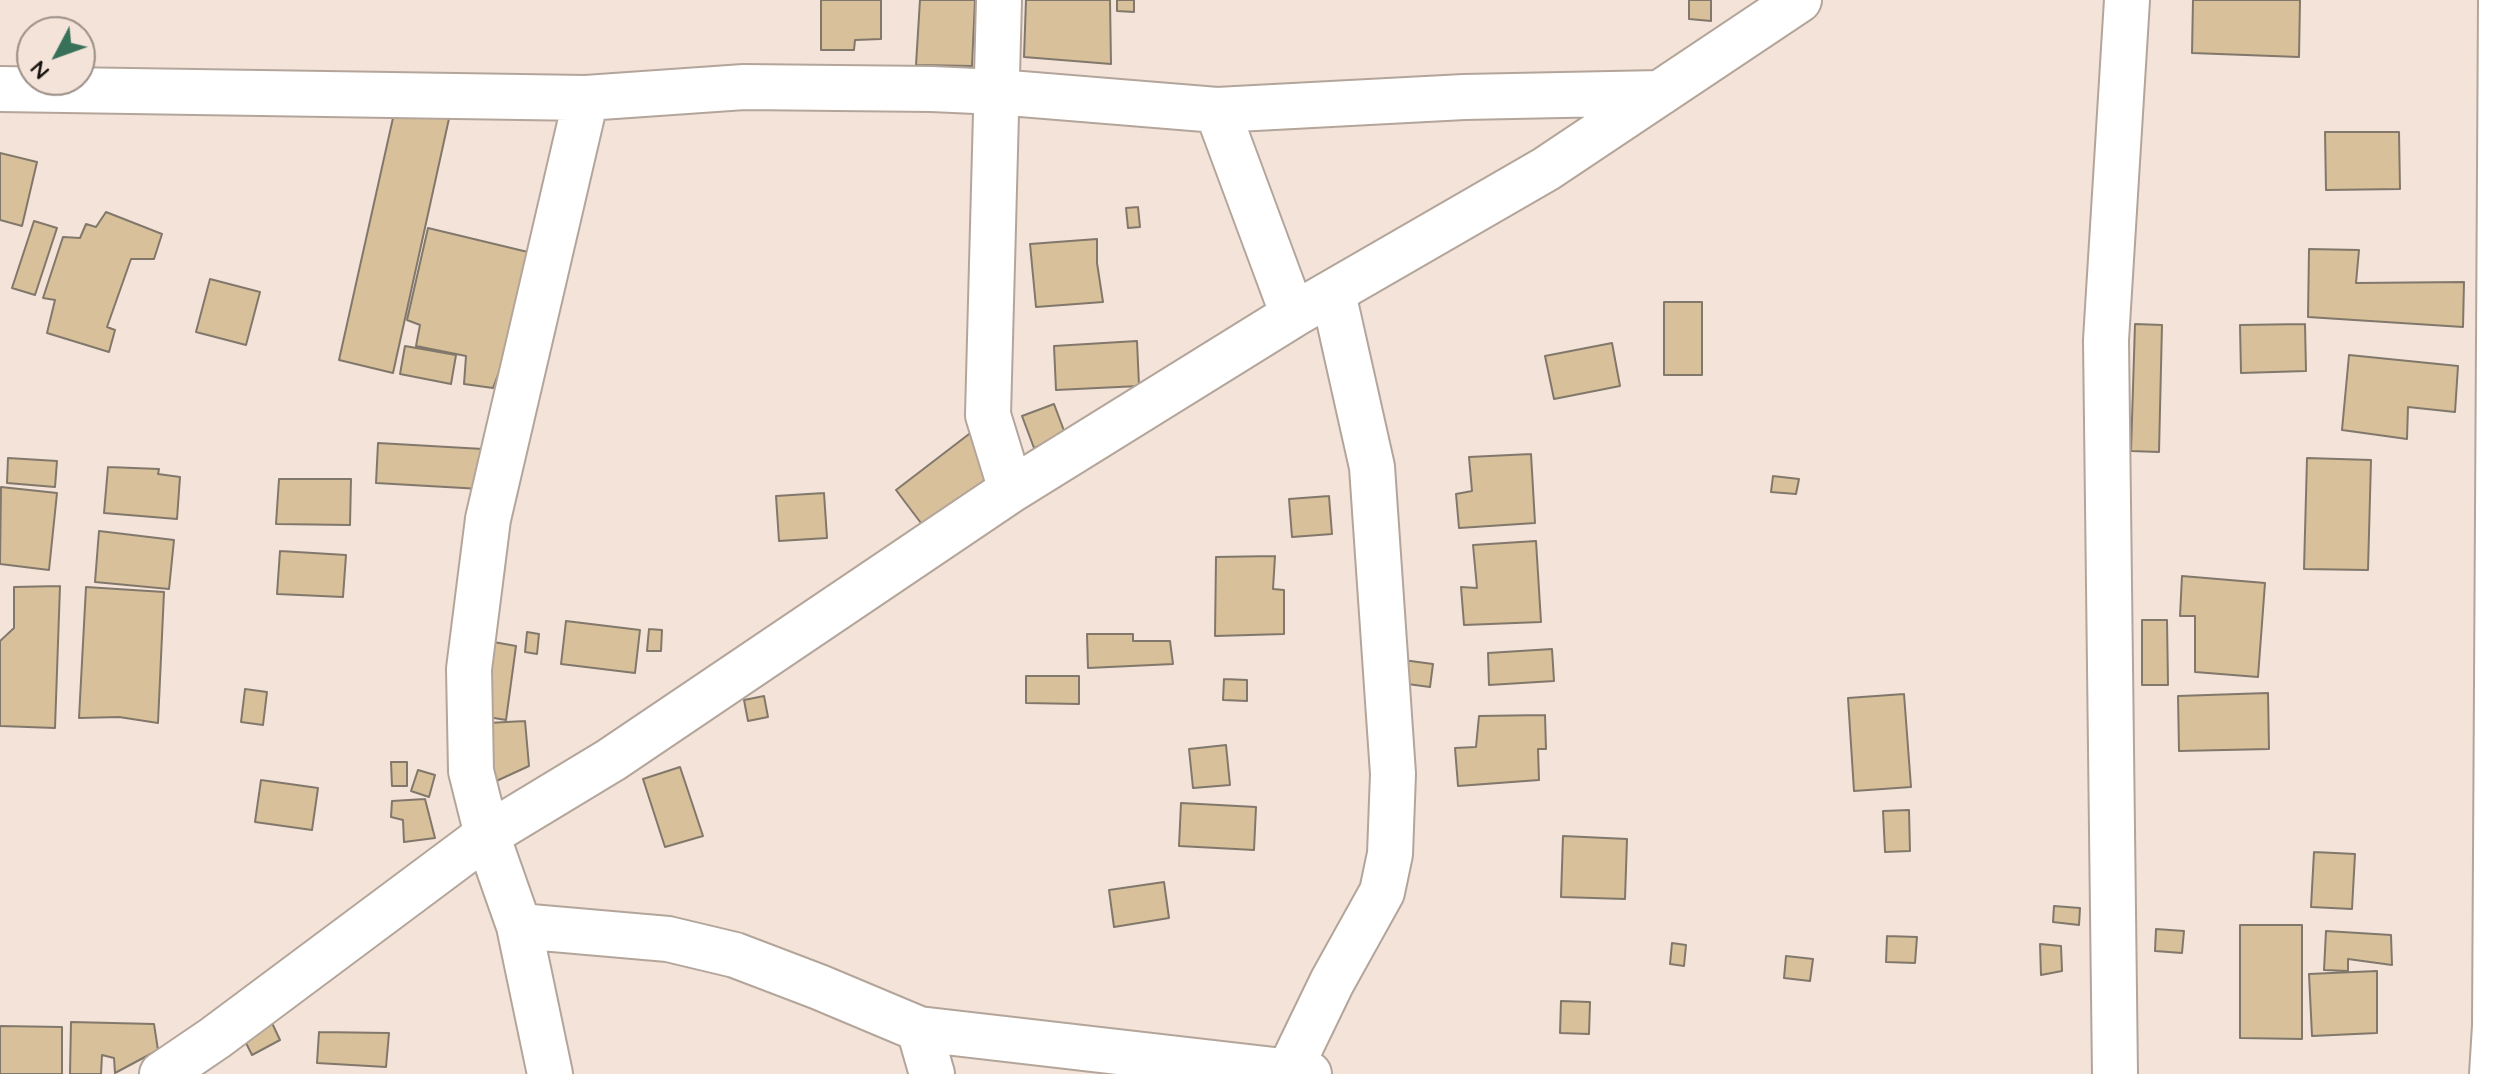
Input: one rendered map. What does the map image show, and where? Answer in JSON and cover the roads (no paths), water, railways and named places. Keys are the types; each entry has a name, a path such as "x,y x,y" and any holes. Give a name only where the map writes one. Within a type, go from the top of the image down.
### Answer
{"street":[{"path":"999,0 988,415 1011,490"},
{"path":"1734,44 1735,0"},
{"path":"162,1074 215,1056 487,835 611,760 1011,490 1293,315 1546,169 1799,0"},
{"path":"2115,1074 2106,340 2127,0"},
{"path":"2492,1074 2500,711 2501,0"},
{"path":"0,89 586,98 744,87 997,92 1217,110 1464,97 1660,93"},
{"path":"550,1074 519,926 487,835 471,771 469,669 488,519 586,98"},
{"path":"1217,110 1293,315"},
{"path":"519,926 668,939 735,955 919,1029 1299,1072 1332,982 1382,892 1390,854 1393,774 1372,467 1333,293"},
{"path":"919,1029 932,1074"}]}
